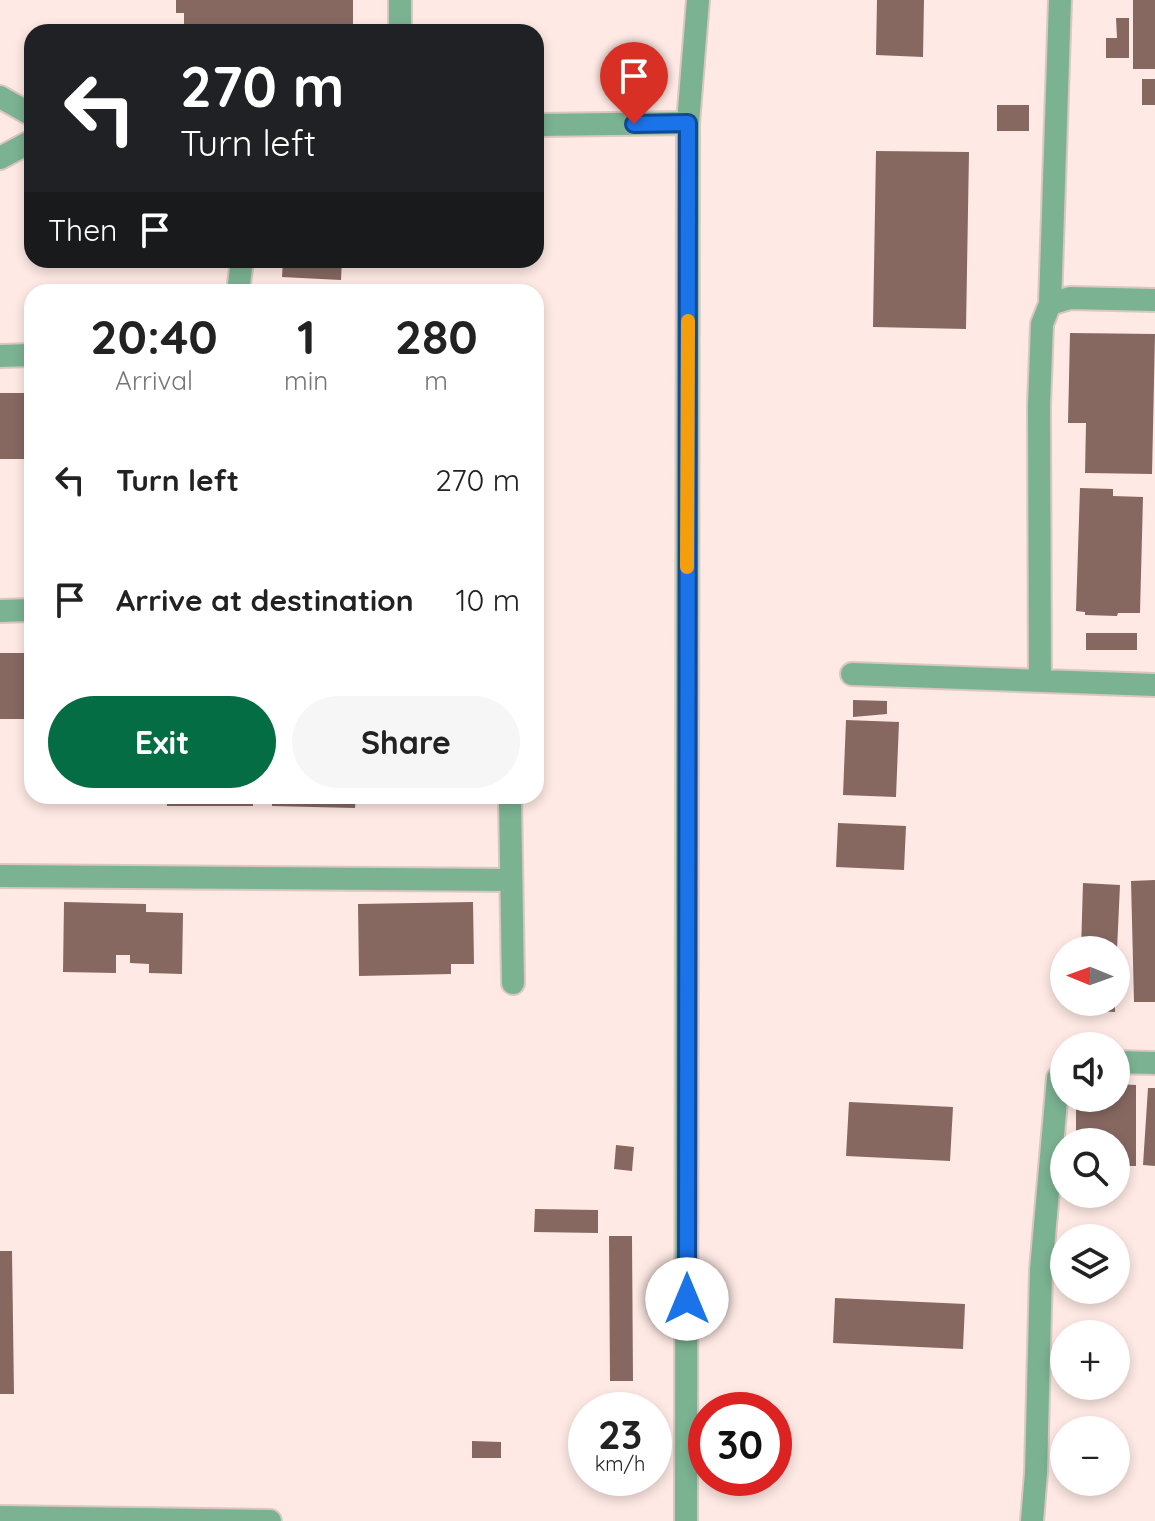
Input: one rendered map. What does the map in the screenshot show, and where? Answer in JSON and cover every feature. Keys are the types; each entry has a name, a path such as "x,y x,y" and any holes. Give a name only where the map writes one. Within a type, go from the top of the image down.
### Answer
{"street":[{"path":"400,0 400,24"},
{"path":"686,1521 688,123 698,0"},
{"path":"1040,681 1039,406 1042,324 1050,304 1060,0"},
{"path":"0,97 24,110"},
{"path":"544,125 688,123"},
{"path":"0,158 24,145"},
{"path":"1050,304 1070,298 1155,300"},
{"path":"0,356 24,355"},
{"path":"0,611 24,610"},
{"path":"852,674 1155,685"},
{"path":"510,804 513,983"},
{"path":"0,876 511,880"},
{"path":"1130,1062 1155,1063"},
{"path":"1032,1521 1041,1270 1055,1112"},
{"path":"0,1517 270,1521"}],"building":[{"path":"176,0 353,0 353,24 184,24 184,13 176,13"},
{"path":"877,0 924,0 923,57 876,55"},
{"path":"1133,0 1155,0 1155,69 1133,69"},
{"path":"1116,18 1129,18 1129,58 1106,58 1106,38 1117,38"},
{"path":"1142,79 1155,79 1155,105 1142,105"},
{"path":"997,105 1029,105 1029,131 997,131"},
{"path":"876,151 969,152 966,329 873,327"},
{"path":"283,268 342,268 341,280 282,277"},
{"path":"1070,333 1155,334 1152,474 1085,473 1086,423 1068,423"},
{"path":"0,393 24,393 24,459 0,459"},
{"path":"1080,488 1113,489 1113,496 1143,497 1140,613 1085,615 1085,612 1076,611"},
{"path":"1086,633 1137,633 1137,650 1086,650"},
{"path":"0,653 24,653 24,719 0,719"},
{"path":"853,700 887,701 887,714 853,717"},
{"path":"846,720 899,722 896,797 843,795"},
{"path":"167,804 253,804 253,806"},
{"path":"272,804 355,804 355,808"},
{"path":"838,823 906,826 904,870 836,867"},
{"path":"1155,880 1155,1002 1134,1002 1131,881"},
{"path":"1083,883 1120,885 1118,936 1081,936"},
{"path":"64,902 146,904 146,912 183,913 182,974 149,973 149,964 130,963 130,955 116,955 116,973 63,972"},
{"path":"473,902 474,964 451,964 451,974 359,976 358,904"},
{"path":"1130,1085 1136,1085 1136,1166 1130,1166 1130,1128 1076,1128 1076,1112 1130,1112"},
{"path":"1148,1088 1155,1088 1155,1166 1143,1165"},
{"path":"849,1102 953,1107 950,1161 846,1156"},
{"path":"616,1145 634,1147 632,1171 614,1169"},
{"path":"535,1209 598,1210 598,1233 534,1232"},
{"path":"609,1236 632,1236 633,1381 610,1381"},
{"path":"0,1251 12,1251 14,1394 0,1394"},
{"path":"835,1298 965,1304 963,1349 833,1343"},
{"path":"472,1441 501,1442 501,1458 472,1458"}],"slow traffic":[{"path":"687,567 688,321"}],"route":[{"path":"634,124 688,123 687,1299"}]}
